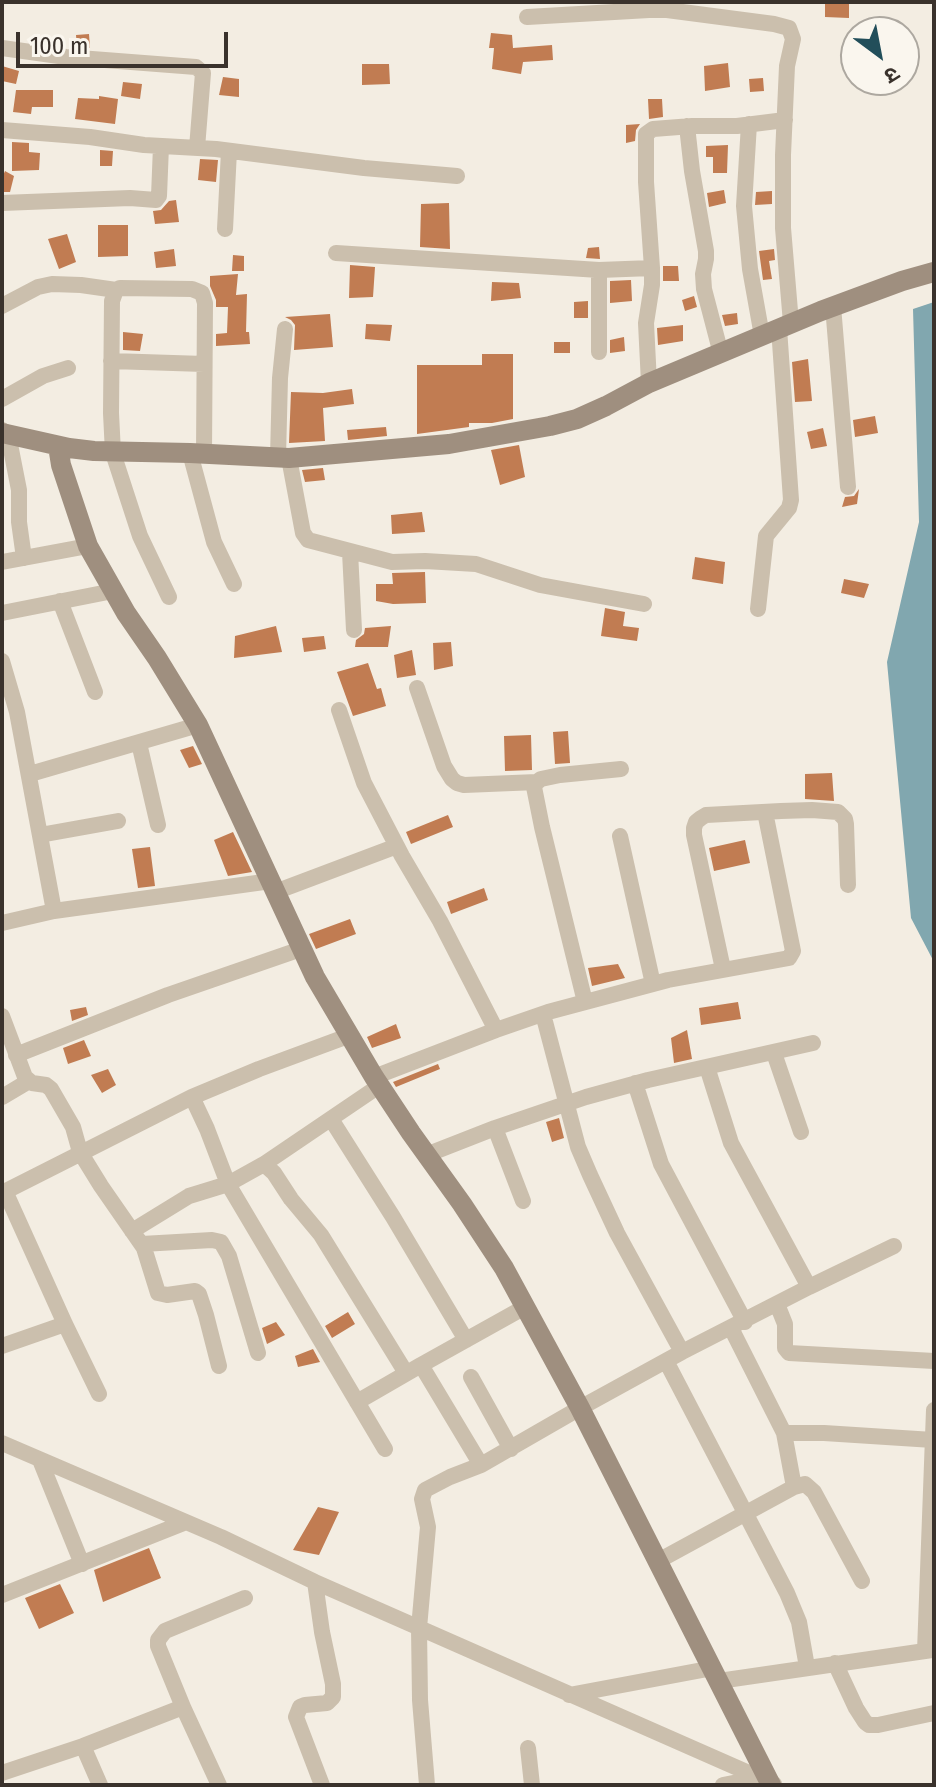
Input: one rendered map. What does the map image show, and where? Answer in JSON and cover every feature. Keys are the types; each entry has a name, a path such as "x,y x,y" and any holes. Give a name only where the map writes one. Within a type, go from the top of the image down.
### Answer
{"street":[{"path":"527,17 667,10 789,28 793,39 787,66 777,329 791,500 789,508 766,536 758,609"},
{"path":"2,48 66,57 196,67 203,73 197,148"},
{"path":"649,383 646,323 652,268 646,134 653,129 785,120"},
{"path":"749,124 744,206 750,269 777,329"},
{"path":"687,126 706,251 704,289 721,354"},
{"path":"2,130 457,176"},
{"path":"2,203 130,198 156,200 159,196 161,146"},
{"path":"225,229 229,151"},
{"path":"336,253 599,270 652,268"},
{"path":"599,270 599,352"},
{"path":"24,558 19,490 4,432 58,446 113,453 197,453 283,458 449,444 577,419 649,383 777,329 833,306 934,272"},
{"path":"2,306 38,287 52,284 116,290 124,287 192,289 202,293 205,303 204,364 197,453 214,542 234,584"},
{"path":"116,290 112,301 113,453 140,536 169,597"},
{"path":"833,306 848,487"},
{"path":"285,329 280,378 283,458 305,537 315,543 392,562 476,564 540,585 644,604"},
{"path":"111,361 204,364"},
{"path":"2,399 43,376 68,368"},
{"path":"58,446 61,465 88,546 198,725 301,949 377,1082 504,1268 580,1408 768,1782"},
{"path":"2,562 88,546"},
{"path":"350,552 354,630"},
{"path":"2,613 113,591"},
{"path":"60,601 95,692"},
{"path":"2,661 30,774 54,911"},
{"path":"417,688 444,766 452,779 464,785 537,782 560,775 621,769"},
{"path":"339,710 364,783 496,1030"},
{"path":"30,774 198,725"},
{"path":"139,743 158,825"},
{"path":"537,782 534,787 542,827 585,1002"},
{"path":"723,969 694,828 696,822 706,815 812,810 838,812 846,824 848,885"},
{"path":"137,1238 189,1196 228,1184 264,1164 331,1119 377,1082 496,1030 653,984 789,958 793,951 765,812"},
{"path":"40,835 118,821"},
{"path":"620,836 653,984"},
{"path":"2,923 54,911 273,886 397,846"},
{"path":"16,1055 168,995 301,949"},
{"path":"543,1014 578,1147 600,1199 682,1352"},
{"path":"2,1016 25,1077 51,1089 73,1127 80,1152 137,1238 158,1293 167,1295 195,1291 199,1294 219,1366"},
{"path":"99,1394 4,1192 192,1097 348,1036"},
{"path":"426,1155 495,1128 635,1083 813,1043"},
{"path":"774,1053 801,1132"},
{"path":"707,1067 731,1143 809,1287"},
{"path":"2,1097 29,1081"},
{"path":"635,1083 661,1164 738,1325 784,1433 794,1487"},
{"path":"192,1097 228,1184 385,1449"},
{"path":"331,1119 466,1340"},
{"path":"495,1128 523,1201"},
{"path":"264,1164 321,1235 481,1465"},
{"path":"137,1238 221,1242 229,1256 258,1353"},
{"path":"427,1785 420,1700 419,1628 428,1527 422,1494 430,1487 511,1449 682,1352 894,1246"},
{"path":"777,1304 785,1324 785,1348 793,1355 934,1361"},
{"path":"357,1402 525,1307"},
{"path":"2,1346 65,1324"},
{"path":"666,1361 787,1593 799,1622 807,1667"},
{"path":"471,1377 511,1449"},
{"path":"569,1695 716,1674 807,1667 930,1650 934,1410"},
{"path":"784,1433 933,1440"},
{"path":"2,1443 768,1782"},
{"path":"40,1460 82,1564"},
{"path":"658,1561 744,1513 805,1484 814,1492 862,1581"},
{"path":"2,1595 186,1522"},
{"path":"315,1582 333,1697 327,1703 305,1705 296,1717 322,1785"},
{"path":"219,1785 158,1646 160,1636 165,1631 245,1598"},
{"path":"835,1663 856,1708 869,1725 934,1713"},
{"path":"2,1773 183,1707"},
{"path":"83,1746 100,1785"},
{"path":"528,1748 532,1785"},
{"path":"723,1785 768,1782"}],"water":[{"path":"934,302 934,962 911,918 887,662 919,522 913,309"}],"building":[{"path":"825,2 849,2 849,16 825,17"},
{"path":"491,33 512,35 513,48 552,45 553,60 523,62 521,74 492,69 494,48 489,48"},
{"path":"89,34 90,48 77,47 76,35"},
{"path":"728,63 730,87 705,91 704,66"},
{"path":"362,64 389,64 390,84 362,85"},
{"path":"2,66 19,71 16,84 2,81"},
{"path":"223,77 239,79 239,97 219,95"},
{"path":"763,78 764,91 750,92 749,79"},
{"path":"123,82 142,84 140,99 121,96"},
{"path":"16,90 53,90 53,107 32,107 31,114 13,112"},
{"path":"99,96 118,99 115,124 75,119 78,98 99,99"},
{"path":"648,99 662,99 663,117 649,119"},
{"path":"640,124 635,141 626,143 626,125"},
{"path":"12,142 29,143 29,152 40,153 39,170 12,171"},
{"path":"728,145 727,173 713,173 713,157 706,157 706,146"},
{"path":"100,150 113,151 112,166 100,166"},
{"path":"200,159 218,160 216,182 198,180"},
{"path":"5,171 14,176 10,192 2,192"},
{"path":"724,190 726,203 709,207 707,193"},
{"path":"772,191 772,204 755,205 756,192"},
{"path":"176,200 179,222 155,224 153,211 161,210 169,201"},
{"path":"449,203 450,249 420,247 421,204"},
{"path":"98,225 128,225 128,256 98,257"},
{"path":"67,234 76,262 59,269 48,239"},
{"path":"599,247 600,259 586,258 588,248"},
{"path":"174,249 176,266 156,268 154,252"},
{"path":"774,249 775,260 769,261 772,279 763,280 759,251"},
{"path":"233,255 244,256 244,271 232,271"},
{"path":"350,265 375,267 373,297 349,298"},
{"path":"663,266 678,266 679,281 663,281"},
{"path":"238,274 236,295 247,294 246,332 249,332 250,344 216,346 216,334 227,333 228,307 216,307 210,276"},
{"path":"631,280 632,301 610,303 610,281"},
{"path":"492,282 519,283 521,298 491,301"},
{"path":"694,296 697,307 685,311 682,300"},
{"path":"588,301 588,318 574,318 574,302"},
{"path":"737,313 738,324 725,326 722,315"},
{"path":"330,314 333,347 294,350 295,325 285,317"},
{"path":"366,324 392,325 390,341 365,339"},
{"path":"683,325 683,341 658,345 657,328"},
{"path":"123,332 143,334 140,351 123,350"},
{"path":"624,337 625,351 610,353 610,340"},
{"path":"554,342 570,342 570,353 554,353"},
{"path":"482,354 513,354 513,419 469,423 469,427 417,434 417,365 482,365"},
{"path":"808,359 812,401 795,402 792,362"},
{"path":"352,389 354,404 323,408 325,441 289,443 291,392 323,393"},
{"path":"875,416 878,433 855,437 853,420"},
{"path":"386,427 387,436 348,440 347,430"},
{"path":"823,428 827,446 811,449 807,432"},
{"path":"519,445 525,477 500,485 491,450"},
{"path":"323,468 325,480 305,482 302,470"},
{"path":"859,489 857,504 842,507 845,497 854,496"},
{"path":"422,512 425,532 392,534 391,515"},
{"path":"695,557 725,562 723,584 692,579"},
{"path":"425,572 426,603 376,601 376,584 393,584 392,573"},
{"path":"844,579 869,584 864,598 841,593"},
{"path":"605,608 625,612 623,626 639,628 637,641 601,636"},
{"path":"276,626 282,652 234,658 235,636"},
{"path":"391,626 388,647 355,647 365,628"},
{"path":"324,636 326,649 304,652 302,638"},
{"path":"451,642 453,666 434,670 433,643"},
{"path":"412,650 416,675 397,678 394,655"},
{"path":"368,663 386,706 353,716 337,672"},
{"path":"568,731 570,763 555,764 553,732"},
{"path":"531,735 532,770 505,771 504,736"},
{"path":"193,746 202,764 189,768 180,750"},
{"path":"832,773 834,801 805,799 805,774"},
{"path":"448,815 453,827 411,844 406,832"},
{"path":"233,832 252,872 228,876 214,840"},
{"path":"745,840 750,863 714,871 709,848"},
{"path":"150,847 155,886 138,888 132,849"},
{"path":"484,888 488,900 451,914 447,902"},
{"path":"350,919 356,934 316,949 309,934"},
{"path":"618,964 625,978 592,986 588,968"},
{"path":"738,1002 741,1019 701,1025 699,1008"},
{"path":"86,1007 88,1015 72,1021 70,1010"},
{"path":"396,1024 401,1038 372,1048 367,1037"},
{"path":"687,1030 692,1059 674,1063 671,1038"},
{"path":"84,1040 91,1056 68,1064 63,1048"},
{"path":"438,1064 440,1069 396,1087 393,1082"},
{"path":"108,1069 116,1085 102,1093 91,1075"},
{"path":"559,1118 564,1138 552,1142 546,1122"},
{"path":"348,1312 355,1324 332,1338 325,1326"},
{"path":"276,1322 285,1335 267,1344 262,1328"},
{"path":"313,1349 320,1362 298,1367 295,1356"},
{"path":"318,1507 339,1512 319,1555 293,1550"},
{"path":"149,1548 161,1578 103,1602 94,1570"},
{"path":"60,1584 74,1613 39,1629 25,1598"}]}
